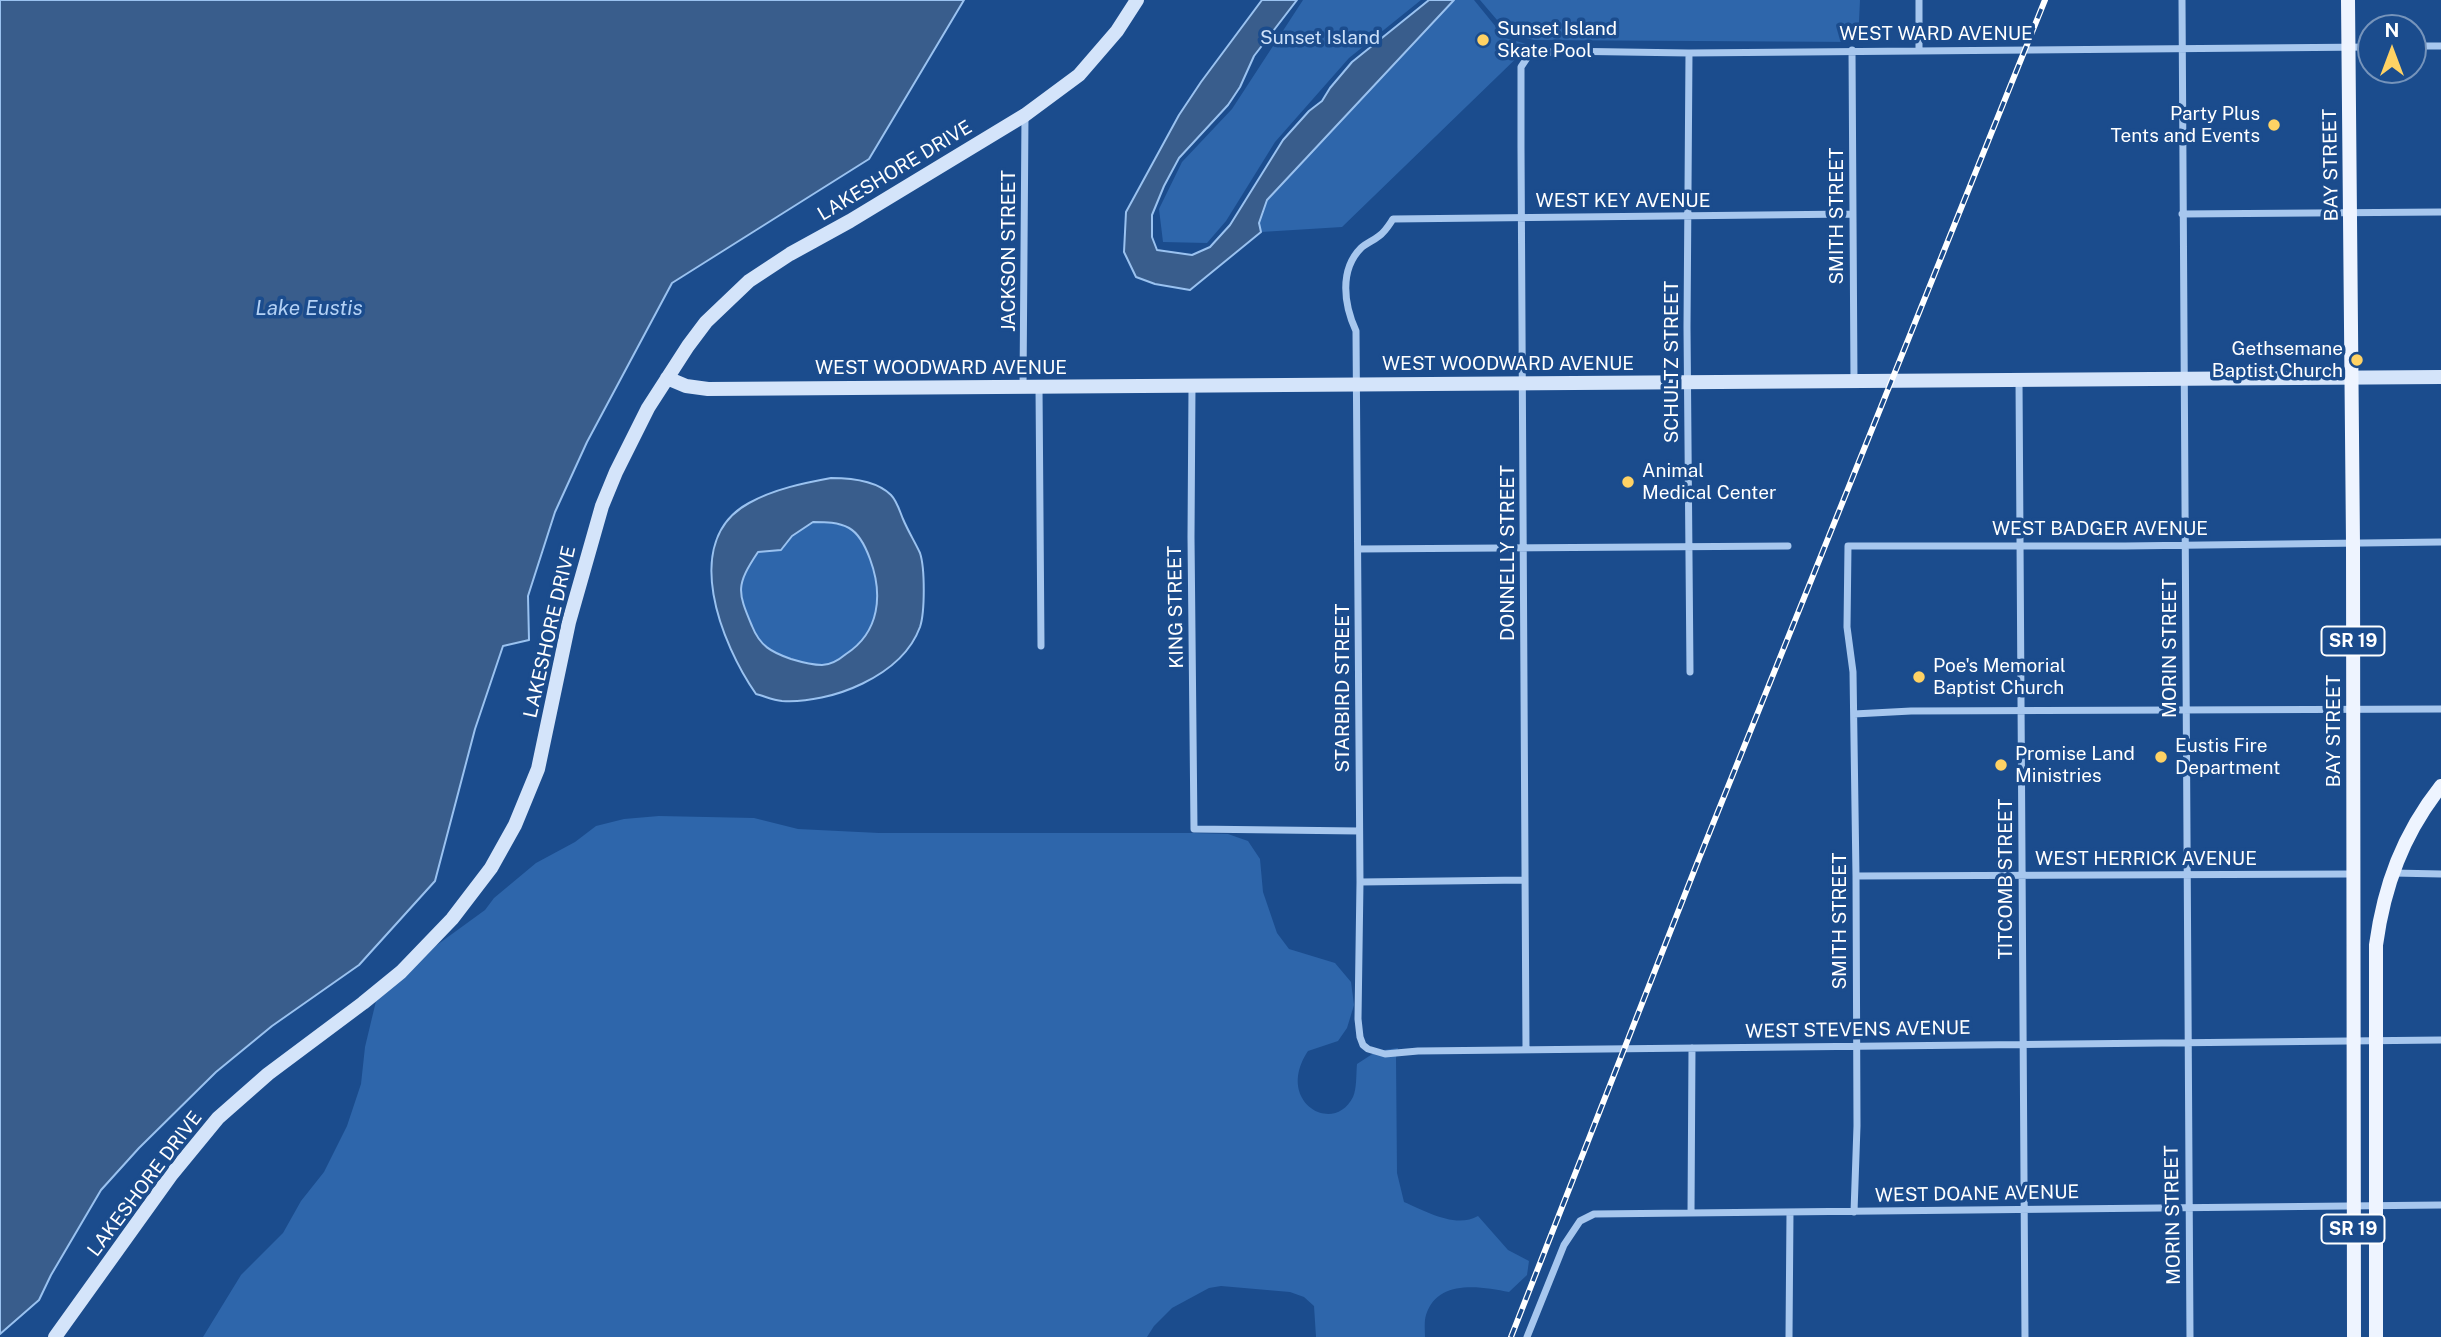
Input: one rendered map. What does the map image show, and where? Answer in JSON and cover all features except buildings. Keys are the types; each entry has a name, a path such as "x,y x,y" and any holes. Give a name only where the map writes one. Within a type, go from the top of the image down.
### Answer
{"main road":[{"name":"BAY STREET","path":"2348,0 2353,543 2354,1337"},
{"name":"SR 19","path":"2376,1337 2374,972 2382,907 2392,873 2405,840 2441,786"}],"street":[{"name":"LAKESHORE DRIVE","path":"55,1337 172,1174 218,1118 268,1074 401,972 452,919 491,867 515,825 538,769 569,622 602,506 631,440 667,378 706,322 749,281 790,254 850,221 1025,115 1084,70 1117,31 1137,0"},
{"path":"1919,0 1919,50"},
{"name":"MORIN STREET","path":"2182,0 2190,1337"},
{"name":"WEST WARD AVENUE","path":"1526,58 1536,52 1558,51 1689,53 2357,47"},
{"name":"SMITH STREET","path":"1852,50 1854,381"},
{"name":"SCHULTZ STREET","path":"1689,53 1690,672"},
{"name":"DONNELLY STREET","path":"1525,1049 1521,68 1526,58"},
{"name":"JACKSON STREET","path":"1023,387 1025,115"},
{"path":"2182,214 2441,212"},
{"name":"WEST KEY AVENUE","path":"1393,219 1853,214"},
{"name":"STARBIRD STREET","path":"1365,1048 1360,1037 1358,1019 1360,882 1357,384 1354,327 1346,301 1350,264 1363,246 1380,236 1393,219"},
{"name":"WEST WOODWARD AVENUE","path":"667,378 686,386 708,389 2441,377"},
{"name":"TITCOMB STREET","path":"2019,379 2025,1337"},
{"name":"KING STREET","path":"1192,385 1194,829 1359,831"},
{"path":"1039,386 1041,646"},
{"name":"WEST BADGER AVENUE","path":"1848,545 2186,546 2441,542"},
{"name":"SMITH STREET","path":"1848,545 1847,627 1853,672 1856,876 1854,1212"},
{"path":"1358,549 1788,546"},
{"path":"1854,714 1911,710 2441,709"},
{"path":"2392,873 2441,874"},
{"name":"WEST HERRICK AVENUE","path":"1856,876 2352,874"},
{"path":"1360,882 1525,880"},
{"name":"WEST STEVENS AVENUE","path":"1365,1048 1385,1054 1525,1049 2441,1040"},
{"path":"1691,1213 1692,1048"},
{"name":"WEST DOANE AVENUE","path":"1527,1337 1564,1245 1580,1221 1594,1214 2441,1205"},
{"path":"1789,1337 1790,1212"}],"green space":[{"name":"Sunset Island","path":"1303,0 1421,0 1349,58 1275,142 1226,221 1207,243 1163,242 1159,209 1182,162 1232,109"},
{"path":"1454,0 1474,0 1505,38 1530,45 1342,227 1261,232 1259,223 1267,200"},
{"path":"1480,0 1860,0 1858,42 1534,40 1509,34"},
{"path":"813,522 842,526 861,541 874,572 877,599 872,624 866,635 841,658 822,665 791,659 764,646 753,629 741,593 743,578 758,552 781,550 792,536"},
{"path":"659,816 754,818 798,829 879,833 1193,833 1228,834 1248,841 1260,859 1263,892 1277,933 1289,949 1335,963 1351,982 1354,1005 1347,1028 1338,1041 1308,1051 1299,1069 1298,1085 1302,1098 1311,1108 1321,1113 1333,1113 1344,1108 1353,1097 1357,1064 1377,1051 1398,1048 1397,1173 1404,1202 1450,1220 1469,1220 1478,1216 1508,1250 1529,1261 1527,1275 1509,1292 1473,1287 1449,1290 1440,1295 1426,1315 1425,1337 1316,1337 1314,1306 1304,1297 1290,1292 1221,1286 1209,1288 1172,1308 1147,1337 203,1337 241,1275 283,1233 301,1201 324,1172 347,1126 361,1084 365,1047 376,1001 430,950 485,910 494,898 536,863 575,842 596,826 624,819"}],"water":[{"name":"Lake Eustis","path":"0,0 964,0 869,159 672,283 587,442 555,512 528,596 529,640 503,646 475,729 435,881 359,965 272,1026 216,1072 139,1148 101,1190 39,1300 0,1334"},
{"path":"1262,0 1297,0 1254,56 1240,87 1228,105 1179,158 1152,215 1152,237 1157,250 1192,255 1210,247 1230,225 1283,140 1309,111 1322,101 1352,62 1429,0 1454,0 1267,200 1259,223 1261,232 1190,290 1155,284 1136,277 1124,252 1126,212 1179,115"},
{"path":"831,478 855,479 878,486 897,503 922,560 924,590 920,627 898,660 863,684 822,698 801,701 779,700 756,694 731,649 720,622 711,567 716,542 728,520 749,503 779,490","holes":["813,522 832,523 853,531 867,550 877,586 876,611 866,635 841,658 822,665 791,659 772,651 763,643 755,633 747,614 741,588 758,552 781,550 792,536"]}],"railway":[{"path":"1511,1337 1698,861 2045,0"}],"place":[{"name":"Sunset Island Skate Pool","path":"1483,40"},
{"name":"Party Plus Tents and Events","path":"2274,125"},
{"name":"Gethsemane Baptist Church","path":"2357,360"},
{"name":"Animal Medical Center","path":"1628,482"},
{"name":"Poe's Memorial Baptist Church","path":"1919,677"},
{"name":"Eustis Fire Department","path":"2161,757"},
{"name":"Promise Land Ministries","path":"2001,765"}]}
